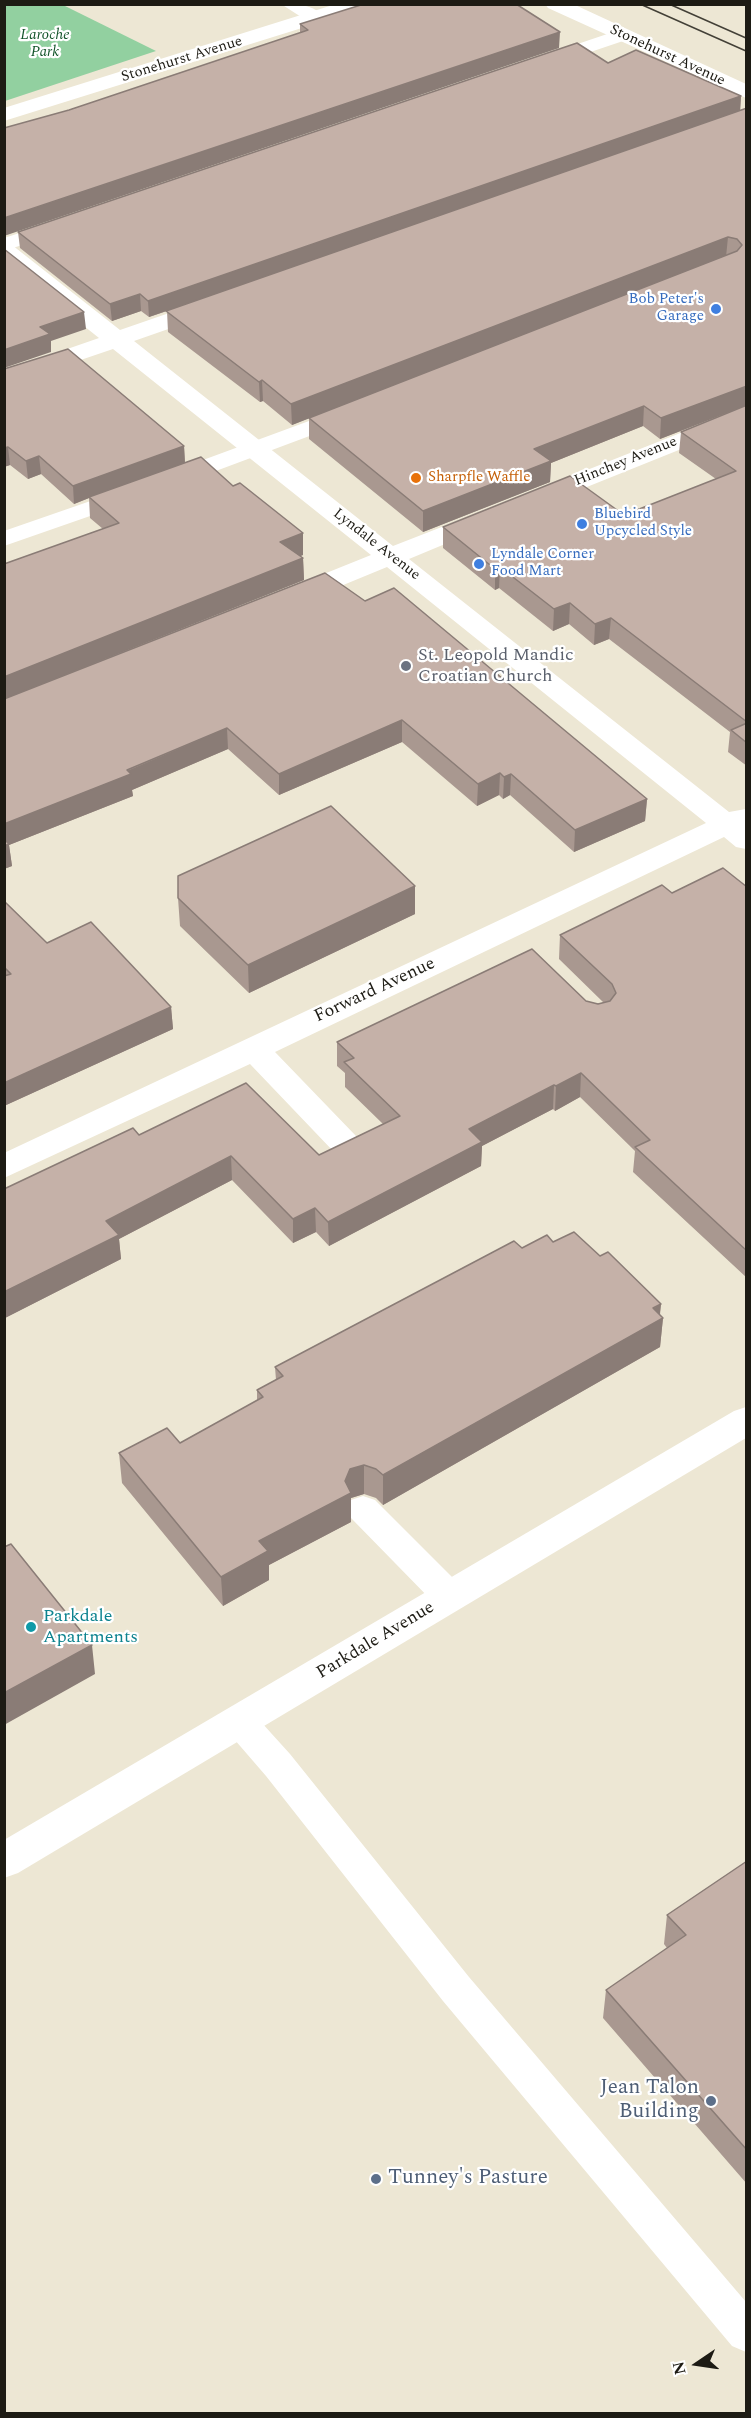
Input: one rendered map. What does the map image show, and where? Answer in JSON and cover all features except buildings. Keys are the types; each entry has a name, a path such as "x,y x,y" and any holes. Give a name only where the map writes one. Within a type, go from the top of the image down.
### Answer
{"street":[{"name":"Stonehurst Avenue","path":"4,115 359,4"},
{"name":"Stonehurst Avenue","path":"555,4 747,92"},
{"name":"Lyndale Avenue","path":"4,247 391,557 740,827"},
{"path":"4,379 234,298"},
{"name":"Hinchey Avenue","path":"270,606 747,414"},
{"name":"Forward Avenue","path":"4,1167 506,928 740,827"},
{"path":"506,928 530,950"},
{"path":"253,1048 345,1144"},
{"name":"Parkdale Avenue","path":"4,1862 747,1421"}],"lane":[{"path":"290,4 316,18"},
{"path":"524,68 622,35"},
{"path":"4,247 76,221"},
{"path":"4,539 256,449 363,407"},
{"path":"363,1509 450,1597"},
{"path":"240,1722 278,1765 456,1989 747,2331"}],"green space":[{"name":"Laroche Park","path":"4,5 63,5 156,51 5,101"}],"tram line":[{"path":"640,4 746,51"},
{"path":"669,4 746,38"}],"place":[{"name":"Bob Peter's Garage","path":"716,309"},
{"name":"Sharpfle Waffle","path":"416,478"},
{"name":"Bluebird Upcycled Style","path":"582,524"},
{"name":"Lyndale Corner Food Mart","path":"479,564"},
{"name":"St. Leopold Mandic Croatian Church","path":"406,666"},
{"name":"Parkdale Apartments","path":"31,1627"},
{"name":"Jean Talon Building","path":"711,2101"},
{"name":"Tunney's Pasture","path":"376,2179"}]}
